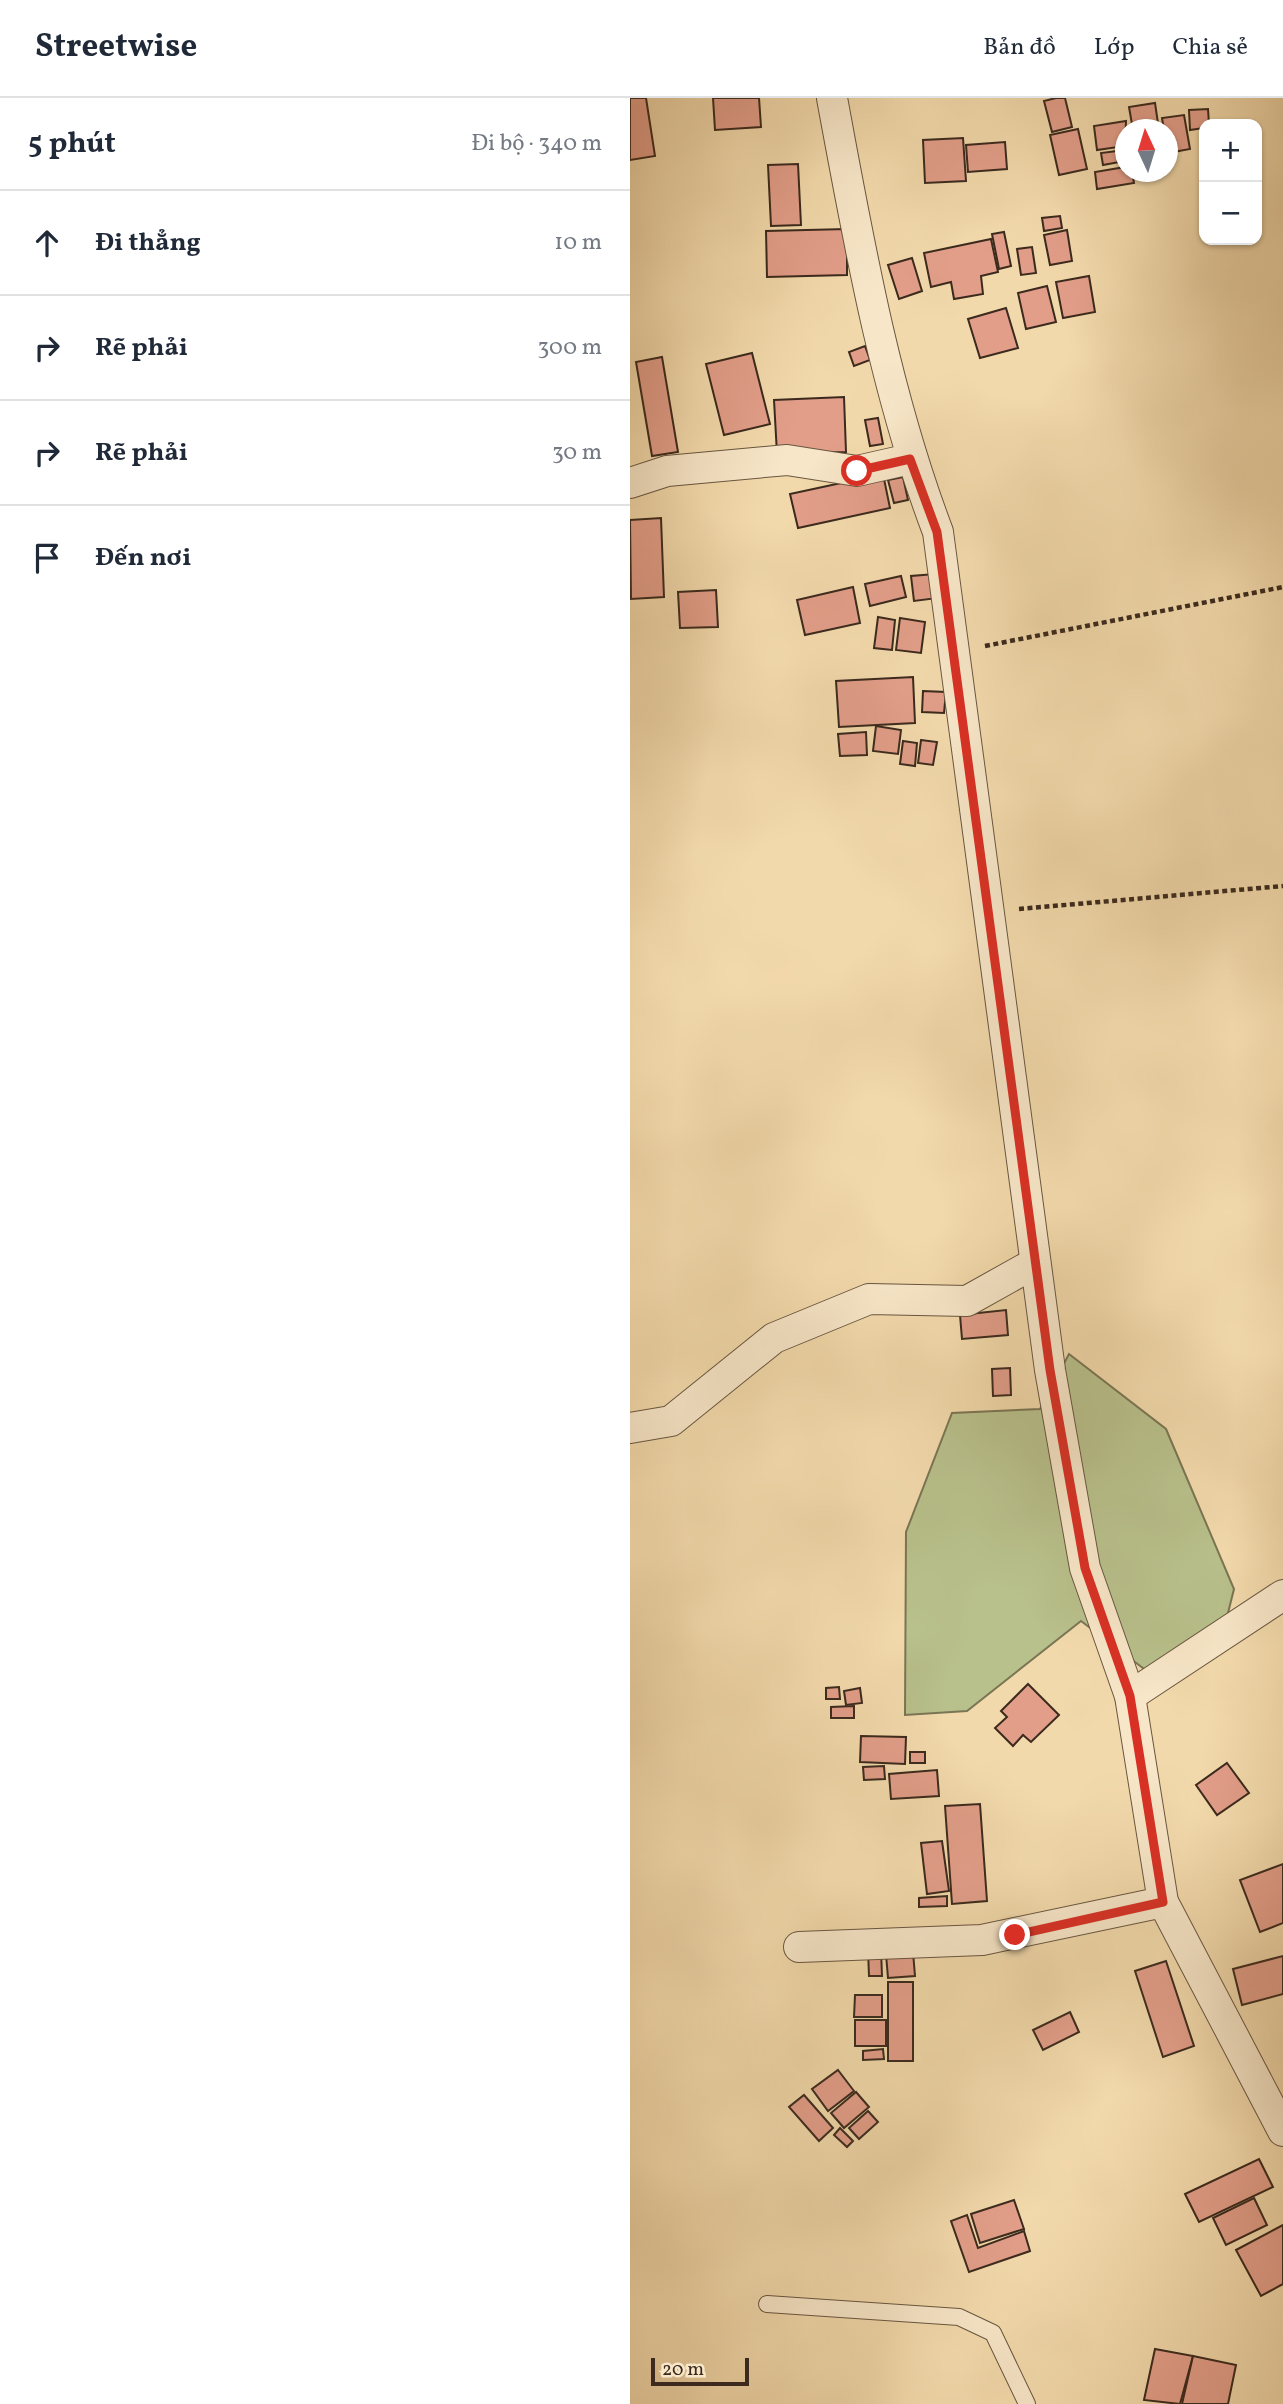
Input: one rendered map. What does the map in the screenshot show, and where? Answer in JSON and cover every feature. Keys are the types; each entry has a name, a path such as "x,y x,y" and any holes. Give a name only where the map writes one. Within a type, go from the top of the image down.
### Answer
{"street":[{"path":"832,98 857,233 910,459 937,532 1050,1370 1085,1568 1130,1696 1163,1902 1283,2131"},
{"path":"630,482 667,471 787,460 857,471 910,459"},
{"path":"630,1427 671,1421 774,1338 869,1299 967,1301 1035,1263"},
{"path":"1130,1696 1283,1594"},
{"path":"799,1947 982,1940 1163,1902"}],"lane":[{"path":"767,2304 960,2317 993,2333 1027,2404"}],"path":[{"path":"955,652 1283,587"},
{"path":"990,911 1283,886"}],"green space":[{"path":"1069,1354 1166,1429 1234,1589 1226,1621 1156,1678 1081,1621 967,1711 905,1715 906,1532 952,1413 1040,1409"}],"building":[{"path":"630,98 646,98 655,156 630,160"},
{"path":"713,98 759,98 761,127 715,130"},
{"path":"1065,98 1072,127 1052,132 1044,101"},
{"path":"1155,103 1157,119 1131,119 1129,107"},
{"path":"1208,109 1209,119 1199,119 1199,129 1190,130 1189,110"},
{"path":"1184,115 1190,149 1178,151 1178,119 1162,118"},
{"path":"1115,123 1115,147 1097,150 1094,126"},
{"path":"1078,129 1087,169 1059,175 1050,135"},
{"path":"963,138 966,181 925,183 923,140"},
{"path":"1005,142 1007,169 968,172 966,145"},
{"path":"1115,151 1115,163 1103,165 1101,153"},
{"path":"798,164 801,225 771,226 768,165"},
{"path":"1115,169 1115,182 1134,183 1097,189 1095,172"},
{"path":"1060,216 1062,228 1044,231 1042,218"},
{"path":"847,229 847,275 767,277 766,231"},
{"path":"1067,230 1072,261 1050,265 1044,235"},
{"path":"1004,232 1011,266 999,269 992,234"},
{"path":"991,239 998,272 981,276 983,294 954,299 951,282 931,287 924,253"},
{"path":"1032,247 1036,273 1021,275 1017,249"},
{"path":"912,258 922,291 899,299 888,265"},
{"path":"1089,276 1095,312 1063,318 1056,282"},
{"path":"1047,286 1056,322 1026,329 1018,293"},
{"path":"1006,308 1018,348 980,358 968,319"},
{"path":"865,346 870,360 854,366 849,352"},
{"path":"752,353 770,424 724,435 706,364"},
{"path":"662,357 678,452 652,456 636,362"},
{"path":"844,397 846,452 777,454 774,400"},
{"path":"878,418 883,444 870,446 865,420"},
{"path":"883,474 890,508 798,528 790,494"},
{"path":"903,477 908,500 894,503 888,480"},
{"path":"661,518 664,597 631,599 630,520"},
{"path":"935,574 938,598 914,601 911,576"},
{"path":"901,576 906,597 870,606 865,584"},
{"path":"853,587 860,623 805,635 797,600"},
{"path":"716,590 718,627 680,628 678,592"},
{"path":"878,617 895,620 892,650 874,648"},
{"path":"900,618 925,622 921,653 896,650"},
{"path":"913,677 915,723 839,727 836,681"},
{"path":"923,691 946,692 944,713 922,712"},
{"path":"876,726 901,730 898,754 873,751"},
{"path":"866,732 867,755 840,756 838,734"},
{"path":"921,740 937,742 933,765 918,763"},
{"path":"903,741 917,743 915,766 900,764"},
{"path":"1006,1310 1008,1335 962,1339 960,1315"},
{"path":"1010,1368 1011,1395 993,1396 992,1369"},
{"path":"1028,1684 1059,1715 1031,1742 1023,1735 1013,1746 995,1728 1007,1717 1001,1711"},
{"path":"839,1687 840,1699 826,1699 826,1688"},
{"path":"860,1688 862,1703 846,1705 844,1691"},
{"path":"854,1706 854,1718 831,1718 831,1707"},
{"path":"861,1736 906,1737 905,1764 860,1762"},
{"path":"910,1752 925,1752 925,1763 910,1763"},
{"path":"1227,1763 1249,1793 1217,1815 1196,1785"},
{"path":"884,1766 885,1779 864,1780 863,1767"},
{"path":"937,1770 939,1796 891,1799 889,1774"},
{"path":"980,1804 987,1901 952,1904 945,1806"},
{"path":"942,1841 949,1891 927,1894 921,1843"},
{"path":"1283,1864 1283,1923 1260,1932 1240,1880"},
{"path":"947,1896 947,1906 919,1907 919,1898"},
{"path":"868,1950 881,1950 882,1976 869,1976"},
{"path":"913,1952 915,1976 888,1978 886,1954"},
{"path":"1283,1956 1283,1994 1242,2005 1233,1969"},
{"path":"1166,1961 1194,2046 1163,2057 1135,1971"},
{"path":"888,1982 913,1982 913,2061 888,2061"},
{"path":"855,1995 882,1995 882,2017 854,2017"},
{"path":"1070,2012 1079,2032 1043,2050 1033,2030"},
{"path":"855,2020 886,2020 886,2046 855,2046"},
{"path":"883,2049 884,2059 863,2060 863,2051"},
{"path":"838,2070 854,2091 828,2111 812,2089"},
{"path":"856,2092 869,2107 844,2128 831,2113"},
{"path":"804,2095 833,2128 819,2141 789,2107"},
{"path":"868,2111 878,2122 859,2139 849,2128"},
{"path":"840,2128 853,2141 847,2147 834,2135"},
{"path":"1259,2159 1273,2187 1199,2222 1185,2194"},
{"path":"1254,2198 1267,2225 1226,2245 1213,2218"},
{"path":"1014,2200 1024,2229 980,2243 971,2214"},
{"path":"967,2215 978,2248 1024,2231 1030,2251 969,2272 951,2221"},
{"path":"1283,2225 1283,2284 1261,2296 1236,2250"},
{"path":"1155,2349 1193,2356 1180,2404 1144,2400"},
{"path":"1193,2356 1236,2365 1228,2404 1182,2404"}],"route":[{"path":"857,471 910,459 937,532 1050,1370 1085,1568 1130,1696 1163,1902 1015,1935"}]}
